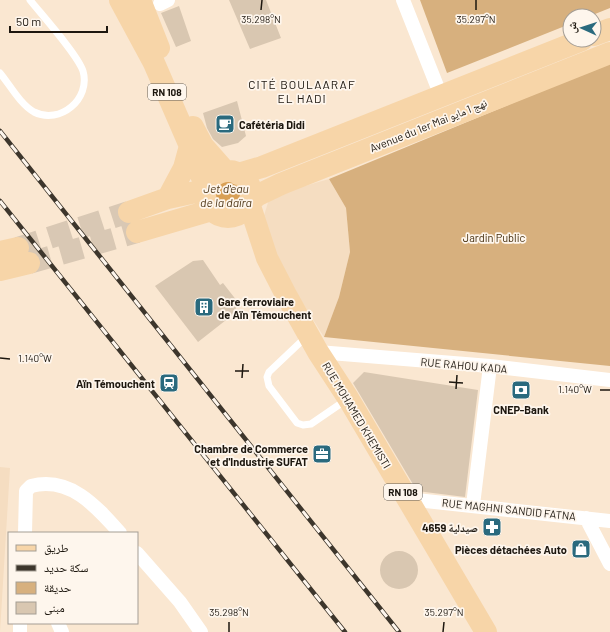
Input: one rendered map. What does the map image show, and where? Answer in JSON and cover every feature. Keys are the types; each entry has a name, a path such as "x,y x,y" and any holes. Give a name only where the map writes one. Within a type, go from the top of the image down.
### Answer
{"main road":[{"name":"RN 108","path":"120,0 154,63 190,146 205,189"},
{"name":"RN 108","path":"156,1 162,58 194,131 203,146 232,172"},
{"name":"Avenue du 1er Mai نهج 1 مايو","path":"232,172 262,167 562,48"},
{"name":"Avenue du 1er Mai نهج 1 مايو","path":"249,202 258,195 281,184 610,53"},
{"path":"168,198 184,168 190,146"},
{"path":"205,189 168,198 133,222 241,213 249,202 251,196 248,183 232,172 213,176 205,189 206,201 220,214"},
{"name":"RUE MOHAMED KHEMISTI","path":"249,202 267,258"},
{"name":"RUE MOHAMED KHEMISTI","path":"220,214 250,237 267,258 314,343 486,632"},
{"path":"0,270 16,254"}],"street":[{"path":"403,0 441,96"},
{"name":"RUE RAHOU KADA","path":"314,343 610,380"},
{"path":"473,505 490,366"},
{"path":"25,532 26,491 31,486 39,484 66,486 84,497 119,532"},
{"name":"RUE MAGHNI SANDID FATNA","path":"407,499 610,521"},
{"path":"586,518 610,564"},
{"path":"138,554 180,602 201,632"}],"lane":[{"path":"0,73 28,107 43,115 61,114 76,104 80,97 84,82 81,65 30,0"},
{"path":"314,343 269,372 267,378 269,386 294,420 303,425 311,424 348,398"}],"shaded area":[{"path":"329,179 346,208 350,252 339,297 324,337 278,264 262,222 270,196"},
{"path":"0,467 10,468 0,632"}],"green space":[{"path":"420,0 610,0 610,8 602,11 602,8 562,8 562,27 447,73"},
{"name":"Jardin Public","path":"610,63 610,366 324,337 339,297 350,252 346,208 329,179"}],"water":[{"name":"Jet d'eau de la daïra","path":"223,179 229,179 238,183 242,195 238,207 229,211 223,211 214,207 210,198 210,192 214,183"}],"building":[{"path":"229,0 266,0 281,38 250,49"},
{"path":"179,6 191,41 176,47 161,13"},
{"name":"Cafétéria Didi","path":"237,101 246,136 238,143 222,147 213,139 207,128 203,113"},
{"name":"Gare ferroviaire de Aïn Témouchent","path":"203,260 220,285 223,283 237,301 235,313 198,342 155,286 193,261"},
{"path":"364,372 478,390 465,497 417,491 353,383"},
{"path":"395,551 403,551 413,556 417,563 417,577 413,584 403,589 395,589 385,584 383,581 380,574 380,566 385,556 388,554"}],"tunnel":[{"path":"18,248 129,212"},
{"path":"29,263 137,232"}],"railway":[{"path":"0,131 399,632"},
{"path":"0,201 345,632"}],"place":[{"name":"Cafétéria Didi","path":"225,124"},
{"name":"Gare ferroviaire de Aïn Témouchent","path":"204,307"},
{"name":"Aïn Témouchent","path":"169,383"},
{"name":"CNEP-Bank","path":"521,390"},
{"name":"Chambre de Commerce et d'Industrie SUFAT","path":"322,454"},
{"name":"صيدلية 4659","path":"492,527"},
{"name":"Pièces détachées Auto","path":"581,549"}],"district":[{"name":"CITÉ BOULAARAF EL HADI","path":"302,91"}]}
